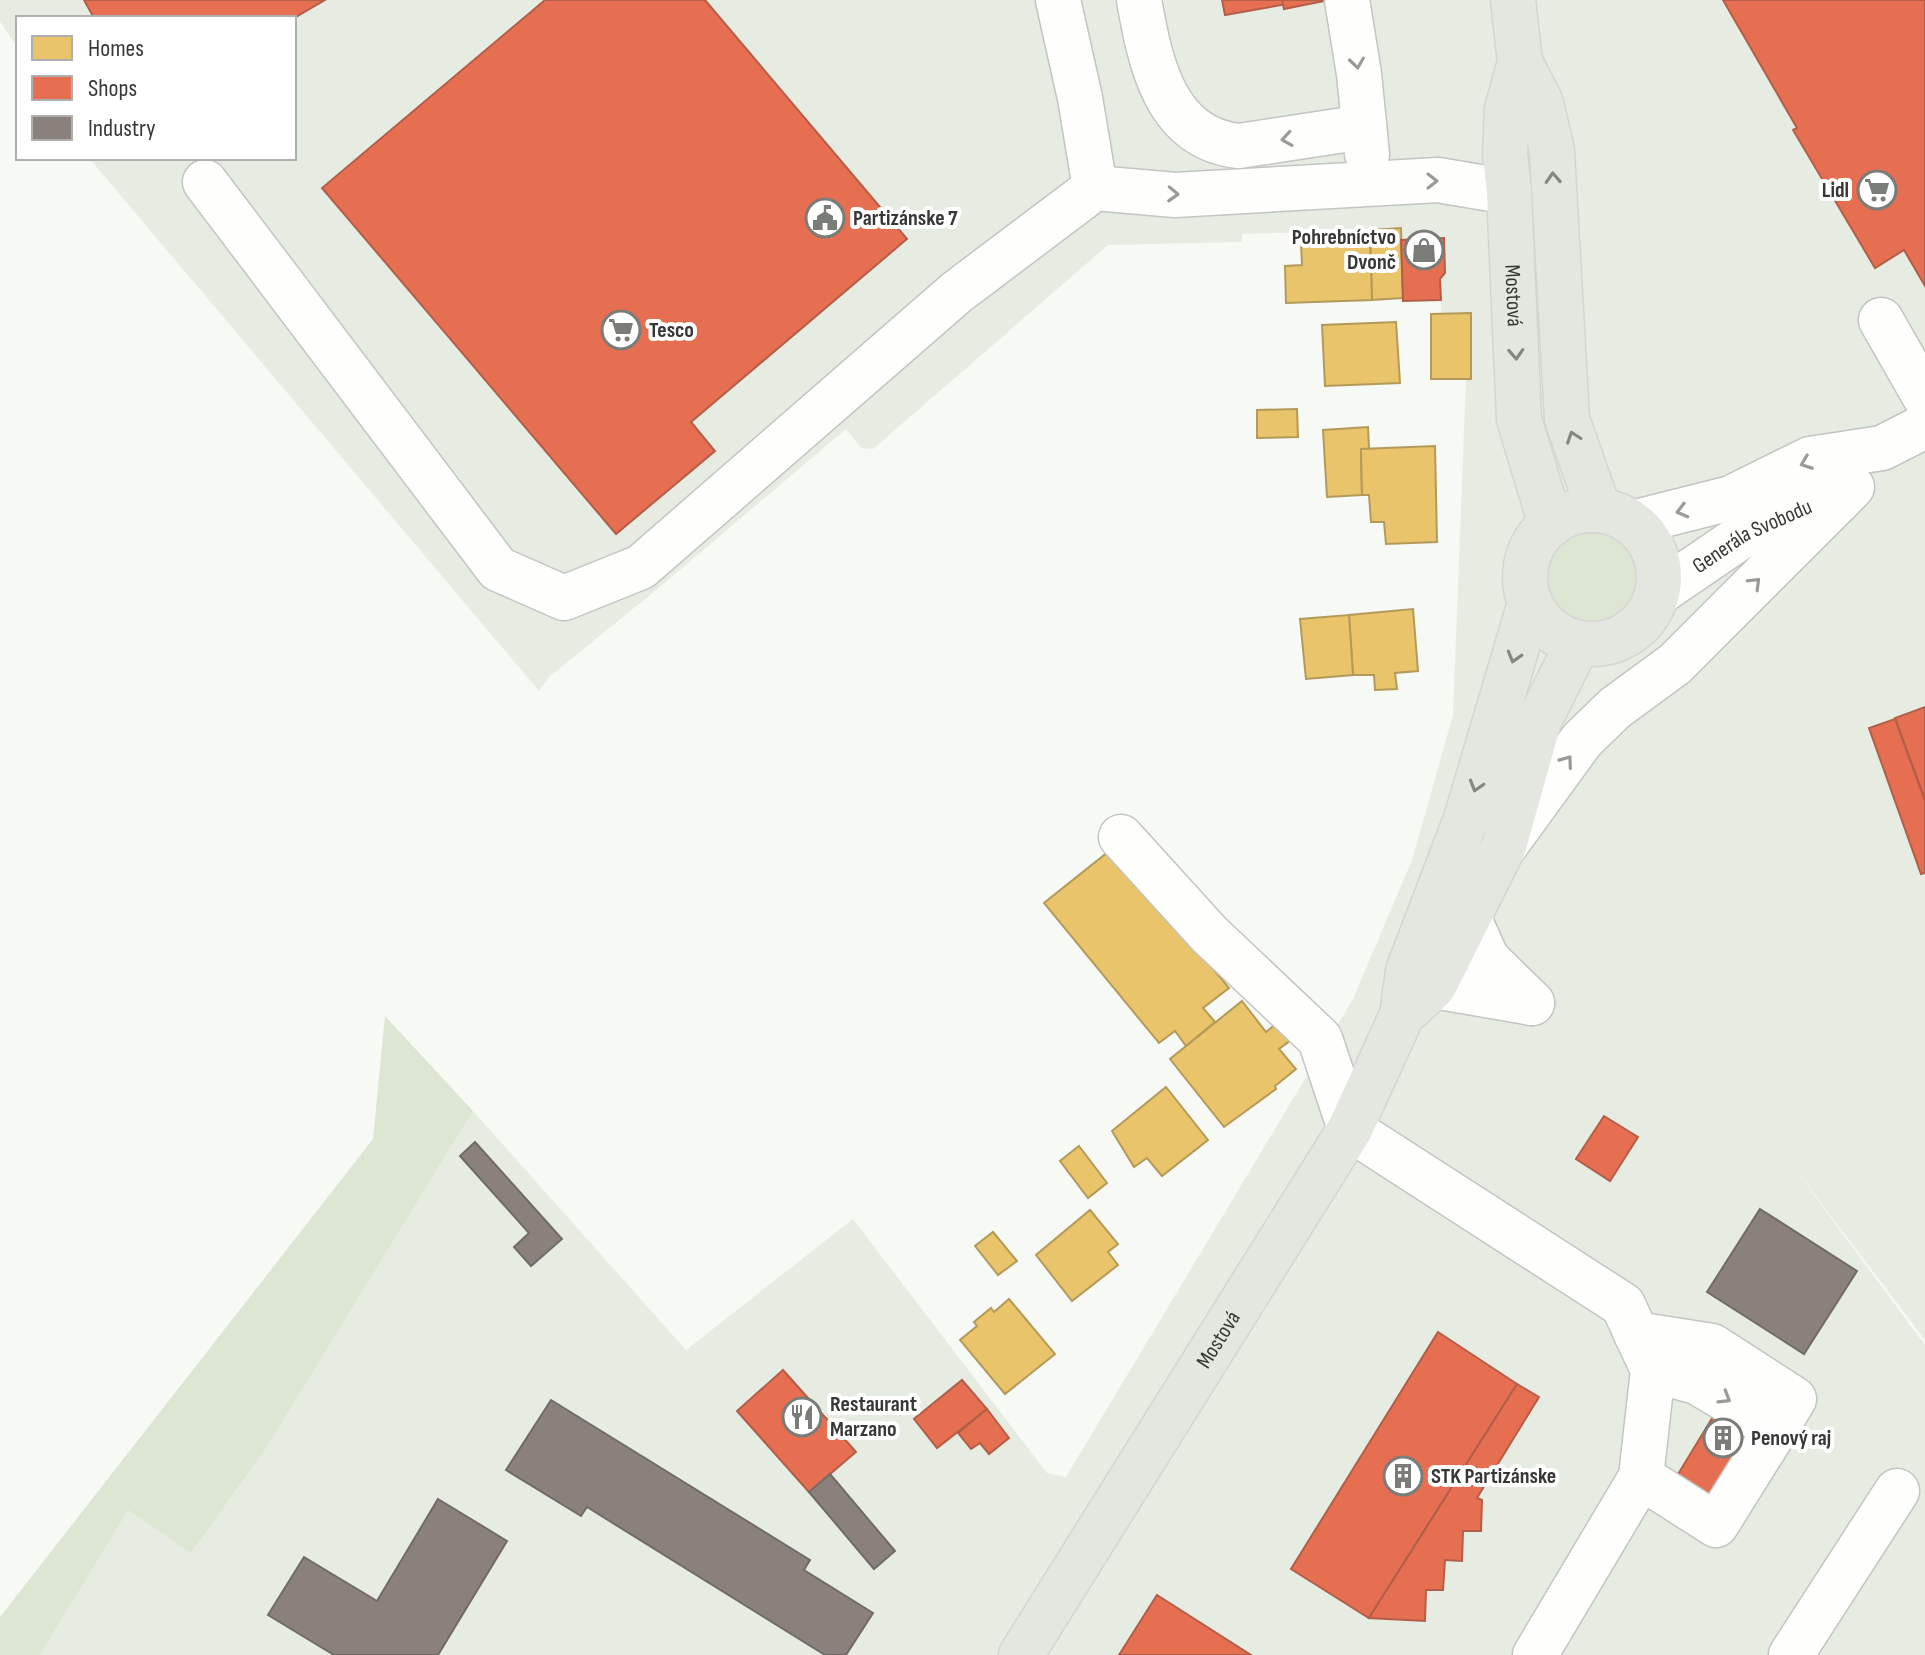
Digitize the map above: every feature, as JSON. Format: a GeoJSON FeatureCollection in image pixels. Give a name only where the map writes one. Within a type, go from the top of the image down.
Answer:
{"type":"FeatureCollection","features":[{"type":"Feature","properties":{"kind":"main road","name":"Mostová"},"geometry":{"type":"LineString","coordinates":[[1513,0],[1520,62],[1541,103],[1552,151],[1567,419],[1616,517]]}},
{"type":"Feature","properties":{"kind":"main road","name":"Mostová"},"geometry":{"type":"LineString","coordinates":[[1520,62],[1507,109],[1505,154],[1519,419],[1551,525]]}},
{"type":"Feature","properties":{"kind":"main road"},"geometry":{"type":"LineString","coordinates":[[1574,513],[1616,517],[1642,532],[1655,555],[1659,568],[1657,594],[1646,617],[1628,635],[1604,644],[1578,643],[1549,629],[1535,613],[1526,584],[1527,564],[1534,545],[1551,525],[1574,513]]}},
{"type":"Feature","properties":{"kind":"main road","name":"Mostová"},"geometry":{"type":"LineString","coordinates":[[1021,1655],[1350,1129],[1402,1015],[1408,971],[1466,819],[1530,603]]}},
{"type":"Feature","properties":{"kind":"main road","name":"Mostová"},"geometry":{"type":"LineString","coordinates":[[1402,1015],[1434,986],[1504,846],[1539,721],[1578,643]]}},
{"type":"Feature","properties":{"kind":"street"},"geometry":{"type":"LineString","coordinates":[[1058,0],[1080,98],[1095,188]]}},
{"type":"Feature","properties":{"kind":"street"},"geometry":{"type":"LineString","coordinates":[[1347,0],[1369,184]]}},
{"type":"Feature","properties":{"kind":"street"},"geometry":{"type":"LineString","coordinates":[[1141,14],[1161,90],[1198,134],[1219,144],[1239,146],[1364,127]]}},
{"type":"Feature","properties":{"kind":"street"},"geometry":{"type":"LineString","coordinates":[[205,182],[498,569],[564,598],[641,567],[967,284],[1095,188],[1175,195],[1438,180],[1509,192]]}},
{"type":"Feature","properties":{"kind":"street"},"geometry":{"type":"LineString","coordinates":[[1881,320],[1914,351],[1925,397]]}},
{"type":"Feature","properties":{"kind":"street","name":"Generála Svobodu"},"geometry":{"type":"LineString","coordinates":[[1616,517],[1731,498],[1810,459],[1882,448],[1925,426]]}},
{"type":"Feature","properties":{"kind":"street","name":"Generála Svobodu"},"geometry":{"type":"LineString","coordinates":[[1657,594],[1745,534],[1852,487],[1882,448]]}},
{"type":"Feature","properties":{"kind":"street"},"geometry":{"type":"LineString","coordinates":[[1504,846],[1582,740],[1615,708],[1675,664],[1852,487]]}},
{"type":"Feature","properties":{"kind":"street"},"geometry":{"type":"LineString","coordinates":[[1121,837],[1209,934],[1320,1039],[1350,1129],[1623,1305],[1644,1352],[1641,1477],[1535,1655]]}},
{"type":"Feature","properties":{"kind":"street"},"geometry":{"type":"LineString","coordinates":[[1434,986],[1532,1003],[1487,959],[1469,919]]}},
{"type":"Feature","properties":{"kind":"street"},"geometry":{"type":"LineString","coordinates":[[1641,1477],[1716,1525],[1794,1399],[1712,1346],[1644,1352]]}},
{"type":"Feature","properties":{"kind":"street"},"geometry":{"type":"LineString","coordinates":[[1791,1655],[1897,1491]]}},
{"type":"Feature","properties":{"kind":"shaded area"},"geometry":{"type":"Polygon","coordinates":[[[0,0],[1925,0],[1925,1340],[1786,1157],[1925,1345],[1925,1655],[40,1655],[128,1509],[191,1552],[267,1447],[473,1111],[686,1350],[853,1219],[1047,1473],[1066,1477],[1353,999],[1412,860],[1453,715],[1466,380],[1431,379],[1431,314],[1441,314],[1441,300],[1391,233],[1370,230],[1242,234],[1242,242],[1108,245],[873,449],[861,448],[846,429],[549,677],[539,691],[91,160],[296,160],[296,16],[16,16],[16,46],[0,21],[0,0]]]}},
{"type":"Feature","properties":{"kind":"green space"},"geometry":{"type":"Polygon","coordinates":[[[1591,530],[1609,533],[1624,544],[1635,559],[1638,577],[1635,595],[1624,610],[1609,621],[1591,624],[1573,621],[1558,610],[1547,595],[1544,577],[1547,559],[1558,544],[1573,533],[1591,530]]]}},
{"type":"Feature","properties":{"kind":"green space"},"geometry":{"type":"Polygon","coordinates":[[[385,1016],[473,1111],[267,1447],[191,1553],[128,1510],[40,1655],[0,1655],[0,1617],[373,1139],[385,1016]]]}},
{"type":"Feature","properties":{"kind":"building: Homes"},"geometry":{"type":"Polygon","coordinates":[[[1401,228],[1403,298],[1372,300],[1370,230],[1401,228]]]}},
{"type":"Feature","properties":{"kind":"building: Homes"},"geometry":{"type":"Polygon","coordinates":[[[1370,241],[1372,300],[1286,303],[1285,266],[1302,265],[1301,243],[1370,241]]]}},
{"type":"Feature","properties":{"kind":"building: Homes"},"geometry":{"type":"Polygon","coordinates":[[[1471,313],[1471,379],[1431,379],[1431,314],[1471,313]]]}},
{"type":"Feature","properties":{"kind":"building: Homes"},"geometry":{"type":"Polygon","coordinates":[[[1396,322],[1400,383],[1325,386],[1322,325],[1396,322]]]}},
{"type":"Feature","properties":{"kind":"building: Homes"},"geometry":{"type":"Polygon","coordinates":[[[1297,409],[1298,437],[1257,438],[1257,410],[1297,409]]]}},
{"type":"Feature","properties":{"kind":"building: Homes"},"geometry":{"type":"Polygon","coordinates":[[[1368,427],[1369,449],[1361,449],[1362,495],[1327,497],[1323,430],[1368,427]]]}},
{"type":"Feature","properties":{"kind":"building: Homes"},"geometry":{"type":"Polygon","coordinates":[[[1435,446],[1437,542],[1386,544],[1384,522],[1371,522],[1369,495],[1362,495],[1361,449],[1435,446]]]}},
{"type":"Feature","properties":{"kind":"building: Homes"},"geometry":{"type":"Polygon","coordinates":[[[1413,609],[1418,671],[1395,673],[1397,689],[1375,690],[1374,675],[1353,675],[1349,615],[1413,609]]]}},
{"type":"Feature","properties":{"kind":"building: Homes"},"geometry":{"type":"Polygon","coordinates":[[[1349,615],[1353,675],[1306,679],[1300,619],[1349,615]]]}},
{"type":"Feature","properties":{"kind":"building: Homes"},"geometry":{"type":"Polygon","coordinates":[[[1113,848],[1229,988],[1203,1008],[1215,1022],[1186,1046],[1175,1031],[1159,1043],[1044,903],[1113,848]]]}},
{"type":"Feature","properties":{"kind":"building: Homes"},"geometry":{"type":"Polygon","coordinates":[[[1242,1001],[1266,1032],[1277,1023],[1291,1040],[1279,1049],[1296,1069],[1275,1086],[1276,1089],[1224,1127],[1170,1059],[1242,1001]]]}},
{"type":"Feature","properties":{"kind":"building: Homes"},"geometry":{"type":"Polygon","coordinates":[[[1166,1087],[1208,1140],[1162,1176],[1147,1158],[1134,1167],[1112,1131],[1166,1087]]]}},
{"type":"Feature","properties":{"kind":"building: Homes"},"geometry":{"type":"Polygon","coordinates":[[[1079,1146],[1107,1183],[1088,1198],[1060,1161],[1079,1146]]]}},
{"type":"Feature","properties":{"kind":"building: Homes"},"geometry":{"type":"Polygon","coordinates":[[[1090,1210],[1118,1244],[1108,1252],[1118,1265],[1072,1301],[1036,1255],[1090,1210]]]}},
{"type":"Feature","properties":{"kind":"building: Homes"},"geometry":{"type":"Polygon","coordinates":[[[993,1232],[1017,1261],[998,1275],[975,1246],[993,1232]]]}},
{"type":"Feature","properties":{"kind":"building: Homes"},"geometry":{"type":"Polygon","coordinates":[[[1009,1299],[1055,1354],[1005,1394],[960,1340],[977,1326],[974,1322],[991,1308],[994,1312],[1009,1299]]]}},
{"type":"Feature","properties":{"kind":"building: Shops"},"geometry":{"type":"Polygon","coordinates":[[[84,0],[325,0],[296,17],[93,16],[84,0]]]}},
{"type":"Feature","properties":{"kind":"building: Shops","name":"Tesco"},"geometry":{"type":"Polygon","coordinates":[[[545,0],[705,0],[907,239],[691,422],[715,451],[616,534],[322,188],[545,0]]]}},
{"type":"Feature","properties":{"kind":"building: Shops"},"geometry":{"type":"Polygon","coordinates":[[[1222,0],[1286,0],[1287,4],[1225,15],[1222,0]]]}},
{"type":"Feature","properties":{"kind":"building: Shops"},"geometry":{"type":"Polygon","coordinates":[[[1282,0],[1329,0],[1284,9],[1282,0]]]}},
{"type":"Feature","properties":{"kind":"building: Shops","name":"Lidl"},"geometry":{"type":"Polygon","coordinates":[[[1723,0],[1925,0],[1925,286],[1904,250],[1875,268],[1793,130],[1797,128],[1723,0]]]}},
{"type":"Feature","properties":{"kind":"building: Shops"},"geometry":{"type":"Polygon","coordinates":[[[1444,238],[1445,273],[1440,279],[1441,300],[1403,301],[1401,240],[1444,238]]]}},
{"type":"Feature","properties":{"kind":"building: Shops"},"geometry":{"type":"Polygon","coordinates":[[[1925,707],[1925,800],[1895,718],[1925,707]]]}},
{"type":"Feature","properties":{"kind":"building: Shops"},"geometry":{"type":"Polygon","coordinates":[[[1895,719],[1925,801],[1925,873],[1921,874],[1869,728],[1895,719]]]}},
{"type":"Feature","properties":{"kind":"building: Shops"},"geometry":{"type":"Polygon","coordinates":[[[1604,1116],[1638,1137],[1610,1181],[1576,1159],[1604,1116]]]}},
{"type":"Feature","properties":{"kind":"building: Shops","name":"STK Partizánske"},"geometry":{"type":"Polygon","coordinates":[[[1438,1332],[1517,1384],[1369,1618],[1291,1569],[1438,1332]]]}},
{"type":"Feature","properties":{"kind":"building: Shops"},"geometry":{"type":"Polygon","coordinates":[[[783,1370],[856,1452],[809,1492],[737,1411],[783,1370]]]}},
{"type":"Feature","properties":{"kind":"building: Shops","name":"Penový raj"},"geometry":{"type":"Polygon","coordinates":[[[1736,1379],[1768,1399],[1711,1496],[1677,1476],[1736,1379]]]}},
{"type":"Feature","properties":{"kind":"building: Shops"},"geometry":{"type":"Polygon","coordinates":[[[962,1380],[987,1409],[937,1448],[914,1419],[962,1380]]]}},
{"type":"Feature","properties":{"kind":"building: Shops"},"geometry":{"type":"Polygon","coordinates":[[[1517,1384],[1539,1397],[1477,1498],[1482,1500],[1481,1531],[1463,1531],[1462,1561],[1445,1560],[1443,1590],[1426,1590],[1425,1621],[1369,1618],[1517,1384]]]}},
{"type":"Feature","properties":{"kind":"building: Shops"},"geometry":{"type":"Polygon","coordinates":[[[987,1409],[1009,1438],[989,1454],[980,1443],[971,1449],[958,1433],[987,1409]]]}},
{"type":"Feature","properties":{"kind":"building: Shops"},"geometry":{"type":"Polygon","coordinates":[[[1157,1595],[1251,1655],[1119,1655],[1157,1595]]]}},
{"type":"Feature","properties":{"kind":"building: Industry"},"geometry":{"type":"Polygon","coordinates":[[[475,1142],[562,1239],[531,1266],[514,1247],[529,1233],[460,1156],[475,1142]]]}},
{"type":"Feature","properties":{"kind":"building: Industry"},"geometry":{"type":"Polygon","coordinates":[[[1760,1209],[1857,1271],[1804,1354],[1707,1292],[1760,1209]]]}},
{"type":"Feature","properties":{"kind":"building: Industry"},"geometry":{"type":"Polygon","coordinates":[[[551,1400],[810,1560],[804,1570],[873,1613],[846,1655],[825,1655],[587,1507],[581,1516],[506,1470],[551,1400]]]}},
{"type":"Feature","properties":{"kind":"building: Industry"},"geometry":{"type":"Polygon","coordinates":[[[830,1474],[895,1551],[874,1569],[809,1492],[830,1474]]]}},
{"type":"Feature","properties":{"kind":"building: Industry"},"geometry":{"type":"Polygon","coordinates":[[[438,1499],[507,1541],[438,1655],[334,1655],[268,1615],[304,1557],[377,1601],[438,1499]]]}},
{"type":"Feature","properties":{"kind":"place","name":"Lidl"},"geometry":{"type":"Point","coordinates":[1877,190]}},
{"type":"Feature","properties":{"kind":"place","name":"Partizánske 7"},"geometry":{"type":"Point","coordinates":[825,218]}},
{"type":"Feature","properties":{"kind":"place","name":"Pohrebníctvo Dvonč"},"geometry":{"type":"Point","coordinates":[1424,250]}},
{"type":"Feature","properties":{"kind":"place","name":"Tesco"},"geometry":{"type":"Point","coordinates":[621,330]}},
{"type":"Feature","properties":{"kind":"place","name":"Restaurant Marzano"},"geometry":{"type":"Point","coordinates":[802,1417]}},
{"type":"Feature","properties":{"kind":"place","name":"Penový raj"},"geometry":{"type":"Point","coordinates":[1723,1438]}},
{"type":"Feature","properties":{"kind":"place","name":"STK Partizánske"},"geometry":{"type":"Point","coordinates":[1403,1476]}}]}
